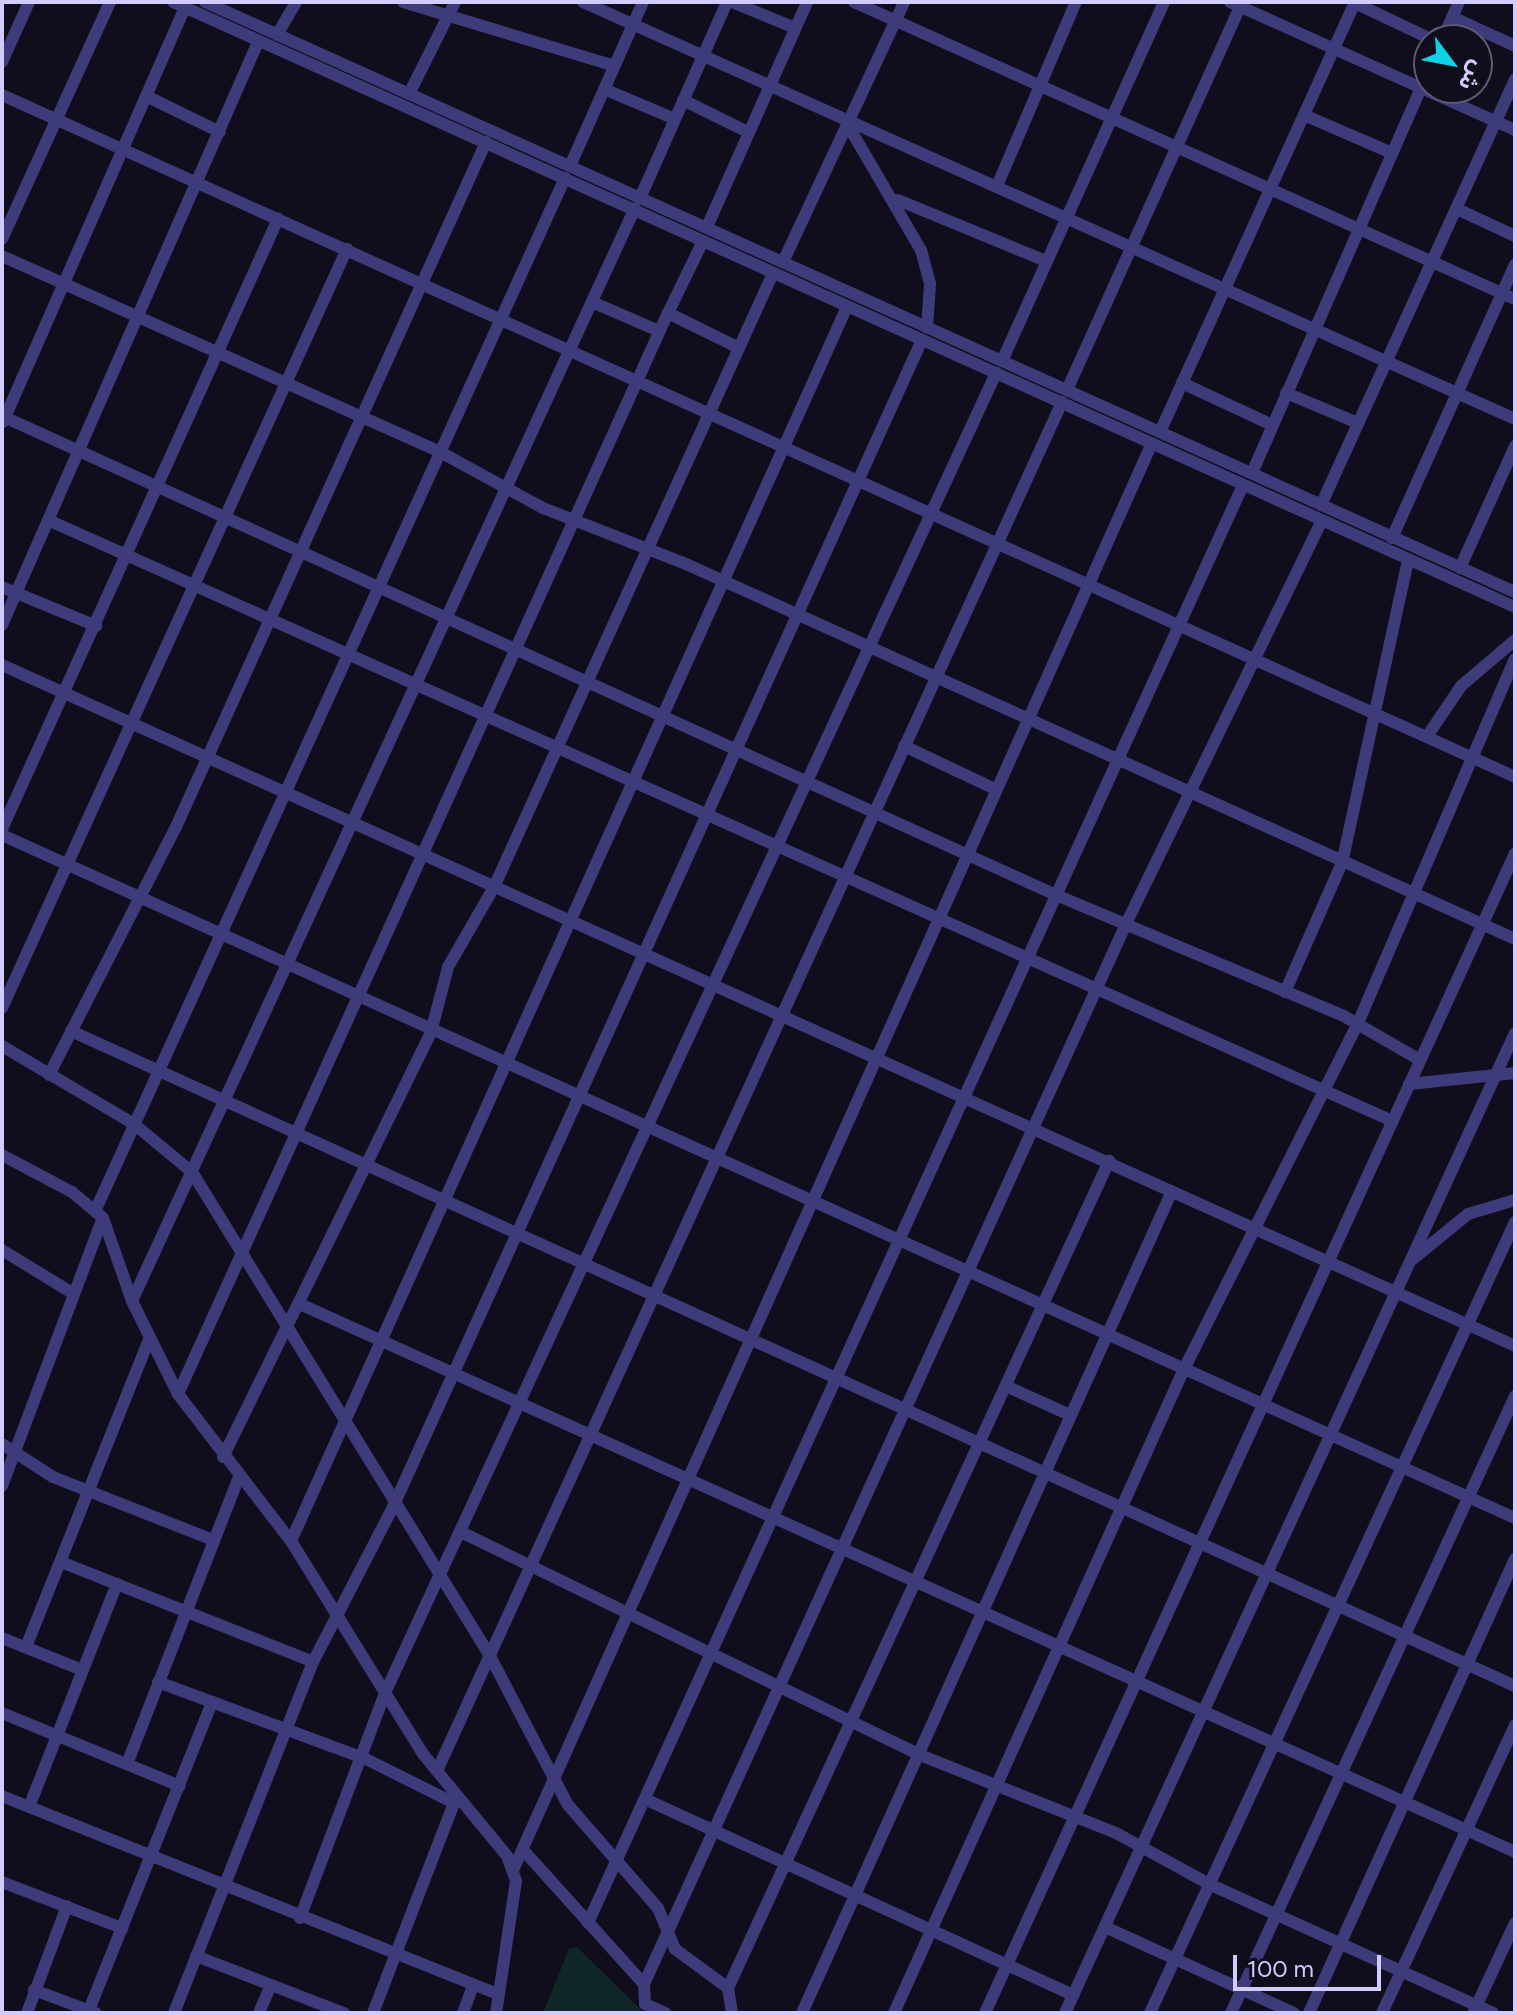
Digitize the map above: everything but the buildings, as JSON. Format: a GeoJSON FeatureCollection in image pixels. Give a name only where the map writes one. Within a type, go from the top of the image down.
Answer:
{"type":"FeatureCollection","features":[{"type":"Feature","properties":{"kind":"street"},"geometry":{"type":"LineString","coordinates":[[2,62],[29,2]]}},
{"type":"Feature","properties":{"kind":"street"},"geometry":{"type":"LineString","coordinates":[[2,239],[110,2]]}},
{"type":"Feature","properties":{"kind":"street"},"geometry":{"type":"LineString","coordinates":[[205,2],[409,94],[568,172],[707,227],[783,262],[924,334],[1156,438],[1243,485],[1515,607]]}},
{"type":"Feature","properties":{"kind":"street"},"geometry":{"type":"LineString","coordinates":[[277,35],[296,2]]}},
{"type":"Feature","properties":{"kind":"street"},"geometry":{"type":"LineString","coordinates":[[403,2],[446,20],[615,66]]}},
{"type":"Feature","properties":{"kind":"street"},"geometry":{"type":"LineString","coordinates":[[409,94],[455,2]]}},
{"type":"Feature","properties":{"kind":"street"},"geometry":{"type":"LineString","coordinates":[[583,2],[634,21],[850,124],[1066,216],[1515,419]]}},
{"type":"Feature","properties":{"kind":"street"},"geometry":{"type":"LineString","coordinates":[[2,1486],[134,1124],[442,453],[643,2]]}},
{"type":"Feature","properties":{"kind":"street"},"geometry":{"type":"LineString","coordinates":[[132,1301],[509,488],[703,55],[730,2],[795,28]]}},
{"type":"Feature","properties":{"kind":"street"},"geometry":{"type":"LineString","coordinates":[[707,227],[807,2]]}},
{"type":"Feature","properties":{"kind":"street"},"geometry":{"type":"LineString","coordinates":[[854,2],[1515,299]]}},
{"type":"Feature","properties":{"kind":"street"},"geometry":{"type":"LineString","coordinates":[[783,262],[850,124],[904,2]]}},
{"type":"Feature","properties":{"kind":"street"},"geometry":{"type":"LineString","coordinates":[[997,186],[1076,2]]}},
{"type":"Feature","properties":{"kind":"street"},"geometry":{"type":"LineString","coordinates":[[300,1918],[364,1758],[385,1693],[524,1406],[775,846],[999,367],[1164,2]]}},
{"type":"Feature","properties":{"kind":"street"},"geometry":{"type":"LineString","coordinates":[[1449,24],[1459,2]]}},
{"type":"Feature","properties":{"kind":"street"},"geometry":{"type":"LineString","coordinates":[[496,2013],[495,1993],[514,1868],[525,1852],[557,1782],[684,1477],[872,1058],[1355,3],[1413,31]]}},
{"type":"Feature","properties":{"kind":"street"},"geometry":{"type":"LineString","coordinates":[[437,1771],[782,1018],[933,678],[1178,149],[1237,4],[1413,84]]}},
{"type":"Feature","properties":{"kind":"street"},"geometry":{"type":"LineString","coordinates":[[568,172],[486,142],[179,5],[146,96],[3,419],[1125,926],[1358,1023],[1420,1060]]}},
{"type":"Feature","properties":{"kind":"street"},"geometry":{"type":"LineString","coordinates":[[1452,17],[1515,46]]}},
{"type":"Feature","properties":{"kind":"street"},"geometry":{"type":"LineString","coordinates":[[2,625],[258,42]]}},
{"type":"Feature","properties":{"kind":"street"},"geometry":{"type":"LineString","coordinates":[[1321,505],[1515,79]]}},
{"type":"Feature","properties":{"kind":"street"},"geometry":{"type":"LineString","coordinates":[[604,89],[675,119]]}},
{"type":"Feature","properties":{"kind":"street"},"geometry":{"type":"LineString","coordinates":[[2,95],[784,447],[1250,663],[1377,713],[1515,777]]}},
{"type":"Feature","properties":{"kind":"street"},"geometry":{"type":"LineString","coordinates":[[146,96],[220,132]]}},
{"type":"Feature","properties":{"kind":"street"},"geometry":{"type":"LineString","coordinates":[[683,100],[748,132]]}},
{"type":"Feature","properties":{"kind":"street"},"geometry":{"type":"LineString","coordinates":[[1252,473],[1414,104]]}},
{"type":"Feature","properties":{"kind":"street"},"geometry":{"type":"LineString","coordinates":[[1458,104],[1515,130]]}},
{"type":"Feature","properties":{"kind":"street"},"geometry":{"type":"LineString","coordinates":[[1304,115],[1392,153]]}},
{"type":"Feature","properties":{"kind":"street"},"geometry":{"type":"LineString","coordinates":[[174,2013],[289,1730],[313,1662],[393,1507],[640,954],[924,334],[930,284],[898,200],[850,124]]}},
{"type":"Feature","properties":{"kind":"street"},"geometry":{"type":"LineString","coordinates":[[49,1075],[139,898],[486,142]]}},
{"type":"Feature","properties":{"kind":"street"},"geometry":{"type":"LineString","coordinates":[[898,200],[1046,261]]}},
{"type":"Feature","properties":{"kind":"street"},"geometry":{"type":"LineString","coordinates":[[638,202],[703,241],[847,307],[924,334]]}},
{"type":"Feature","properties":{"kind":"street"},"geometry":{"type":"LineString","coordinates":[[1457,209],[1515,236]]}},
{"type":"Feature","properties":{"kind":"street"},"geometry":{"type":"LineString","coordinates":[[278,219],[2,832],[67,866],[716,1162],[1515,1518]]}},
{"type":"Feature","properties":{"kind":"street"},"geometry":{"type":"LineString","coordinates":[[178,1394],[572,520],[703,241]]}},
{"type":"Feature","properties":{"kind":"street"},"geometry":{"type":"LineString","coordinates":[[2,1008],[347,249]]}},
{"type":"Feature","properties":{"kind":"street"},"geometry":{"type":"LineString","coordinates":[[2,256],[442,453],[572,520],[725,581],[933,678],[1515,939]]}},
{"type":"Feature","properties":{"kind":"street"},"geometry":{"type":"LineString","coordinates":[[1392,538],[1515,264]]}},
{"type":"Feature","properties":{"kind":"street"},"geometry":{"type":"LineString","coordinates":[[223,1457],[290,1330],[431,1032],[448,967],[494,887],[773,273]]}},
{"type":"Feature","properties":{"kind":"street"},"geometry":{"type":"LineString","coordinates":[[592,302],[659,331]]}},
{"type":"Feature","properties":{"kind":"street"},"geometry":{"type":"LineString","coordinates":[[291,1541],[340,1420],[664,716],[847,307]]}},
{"type":"Feature","properties":{"kind":"street"},"geometry":{"type":"LineString","coordinates":[[668,313],[739,348]]}},
{"type":"Feature","properties":{"kind":"street"},"geometry":{"type":"LineString","coordinates":[[1182,383],[1272,425]]}},
{"type":"Feature","properties":{"kind":"street"},"geometry":{"type":"LineString","coordinates":[[1286,393],[1358,423]]}},
{"type":"Feature","properties":{"kind":"street"},"geometry":{"type":"LineString","coordinates":[[1156,438],[1252,473],[1515,592]]}},
{"type":"Feature","properties":{"kind":"street"},"geometry":{"type":"LineString","coordinates":[[1460,568],[1515,446]]}},
{"type":"Feature","properties":{"kind":"street"},"geometry":{"type":"LineString","coordinates":[[588,1923],[714,1655],[1243,485]]}},
{"type":"Feature","properties":{"kind":"street"},"geometry":{"type":"LineString","coordinates":[[48,520],[633,780],[845,879],[1322,1093],[1392,1121]]}},
{"type":"Feature","properties":{"kind":"street"},"geometry":{"type":"LineString","coordinates":[[665,2013],[645,2004],[644,1984],[672,1931],[1125,926],[1250,663],[1322,521]]}},
{"type":"Feature","properties":{"kind":"street"},"geometry":{"type":"LineString","coordinates":[[1285,992],[1342,863],[1408,560]]}},
{"type":"Feature","properties":{"kind":"street"},"geometry":{"type":"LineString","coordinates":[[2,587],[96,626]]}},
{"type":"Feature","properties":{"kind":"street"},"geometry":{"type":"LineString","coordinates":[[1428,735],[1461,686],[1515,640]]}},
{"type":"Feature","properties":{"kind":"street"},"geometry":{"type":"LineString","coordinates":[[894,2013],[1000,1787],[1184,1369],[1358,1023],[1473,755],[1512,674],[1515,659]]}},
{"type":"Feature","properties":{"kind":"street"},"geometry":{"type":"LineString","coordinates":[[2,665],[1515,1346]]}},
{"type":"Feature","properties":{"kind":"street"},"geometry":{"type":"LineString","coordinates":[[904,746],[995,789]]}},
{"type":"Feature","properties":{"kind":"street"},"geometry":{"type":"LineString","coordinates":[[985,2013],[1515,853]]}},
{"type":"Feature","properties":{"kind":"street"},"geometry":{"type":"LineString","coordinates":[[71,1031],[1198,1547],[1515,1686]]}},
{"type":"Feature","properties":{"kind":"street"},"geometry":{"type":"LineString","coordinates":[[1065,2013],[1392,1290],[1515,1033]]}},
{"type":"Feature","properties":{"kind":"street"},"geometry":{"type":"LineString","coordinates":[[2,1046],[134,1124],[192,1172],[242,1248],[393,1507],[490,1656],[557,1782],[616,1863],[672,1931],[675,1949],[728,1988]]}},
{"type":"Feature","properties":{"kind":"street"},"geometry":{"type":"LineString","coordinates":[[1409,1084],[1515,1073]]}},
{"type":"Feature","properties":{"kind":"street"},"geometry":{"type":"LineString","coordinates":[[2,1155],[100,1213],[132,1301],[178,1394],[223,1457],[291,1541],[385,1693],[456,1799],[514,1868]]}},
{"type":"Feature","properties":{"kind":"street"},"geometry":{"type":"LineString","coordinates":[[732,2013],[728,1988],[789,1864],[1109,1161]]}},
{"type":"Feature","properties":{"kind":"street"},"geometry":{"type":"LineString","coordinates":[[802,2013],[986,1611],[1043,1475],[1172,1191]]}},
{"type":"Feature","properties":{"kind":"street"},"geometry":{"type":"LineString","coordinates":[[1407,1263],[1468,1214],[1515,1200]]}},
{"type":"Feature","properties":{"kind":"street"},"geometry":{"type":"LineString","coordinates":[[1150,2013],[1398,1466],[1515,1222]]}},
{"type":"Feature","properties":{"kind":"street"},"geometry":{"type":"LineString","coordinates":[[4,1256],[74,1294]]}},
{"type":"Feature","properties":{"kind":"street"},"geometry":{"type":"LineString","coordinates":[[302,1305],[1515,1852]]}},
{"type":"Feature","properties":{"kind":"street"},"geometry":{"type":"LineString","coordinates":[[26,1647],[149,1340]]}},
{"type":"Feature","properties":{"kind":"street"},"geometry":{"type":"LineString","coordinates":[[1008,1387],[1070,1415]]}},
{"type":"Feature","properties":{"kind":"street"},"geometry":{"type":"LineString","coordinates":[[1231,2013],[1515,1396]]}},
{"type":"Feature","properties":{"kind":"street"},"geometry":{"type":"LineString","coordinates":[[2,1444],[14,1456],[88,1492],[213,1540]]}},
{"type":"Feature","properties":{"kind":"street"},"geometry":{"type":"LineString","coordinates":[[127,1764],[239,1476]]}},
{"type":"Feature","properties":{"kind":"street"},"geometry":{"type":"LineString","coordinates":[[463,1533],[920,1755],[1072,1819],[1116,1833],[1139,1850],[1209,1884],[1400,1969],[1475,2009],[1493,2013]]}},
{"type":"Feature","properties":{"kind":"street"},"geometry":{"type":"LineString","coordinates":[[1309,2013],[1515,1559]]}},
{"type":"Feature","properties":{"kind":"street"},"geometry":{"type":"LineString","coordinates":[[61,1562],[313,1662]]}},
{"type":"Feature","properties":{"kind":"street"},"geometry":{"type":"LineString","coordinates":[[29,1807],[117,1584]]}},
{"type":"Feature","properties":{"kind":"street"},"geometry":{"type":"LineString","coordinates":[[2,1638],[82,1670]]}},
{"type":"Feature","properties":{"kind":"street"},"geometry":{"type":"LineString","coordinates":[[158,1682],[364,1758],[456,1799]]}},
{"type":"Feature","properties":{"kind":"street"},"geometry":{"type":"LineString","coordinates":[[34,1990],[93,2012],[122,1928],[212,1702]]}},
{"type":"Feature","properties":{"kind":"street"},"geometry":{"type":"LineString","coordinates":[[2,1713],[180,1786]]}},
{"type":"Feature","properties":{"kind":"street"},"geometry":{"type":"LineString","coordinates":[[1382,2013],[1515,1725]]}},
{"type":"Feature","properties":{"kind":"street"},"geometry":{"type":"LineString","coordinates":[[2,1796],[300,1918],[495,1993]]}},
{"type":"Feature","properties":{"kind":"street"},"geometry":{"type":"LineString","coordinates":[[373,2013],[456,1799]]}},
{"type":"Feature","properties":{"kind":"street"},"geometry":{"type":"LineString","coordinates":[[647,1800],[1073,1995]]}},
{"type":"Feature","properties":{"kind":"street"},"geometry":{"type":"LineString","coordinates":[[525,1852],[644,1984]]}},
{"type":"Feature","properties":{"kind":"street"},"geometry":{"type":"LineString","coordinates":[[2,1882],[122,1928]]}},
{"type":"Feature","properties":{"kind":"street"},"geometry":{"type":"LineString","coordinates":[[27,2013],[67,1906]]}},
{"type":"Feature","properties":{"kind":"street"},"geometry":{"type":"LineString","coordinates":[[1475,2009],[1515,1923]]}},
{"type":"Feature","properties":{"kind":"street"},"geometry":{"type":"LineString","coordinates":[[1105,1927],[1294,2013]]}},
{"type":"Feature","properties":{"kind":"street"},"geometry":{"type":"LineString","coordinates":[[196,1956],[344,2013]]}},
{"type":"Feature","properties":{"kind":"street"},"geometry":{"type":"LineString","coordinates":[[259,2013],[271,1985]]}},
{"type":"Feature","properties":{"kind":"street"},"geometry":{"type":"LineString","coordinates":[[463,2013],[473,1985]]}},
{"type":"Feature","properties":{"kind":"green space"},"geometry":{"type":"Polygon","coordinates":[[[577,1947],[644,2013],[543,2013],[569,1949],[577,1947]]]}}]}
